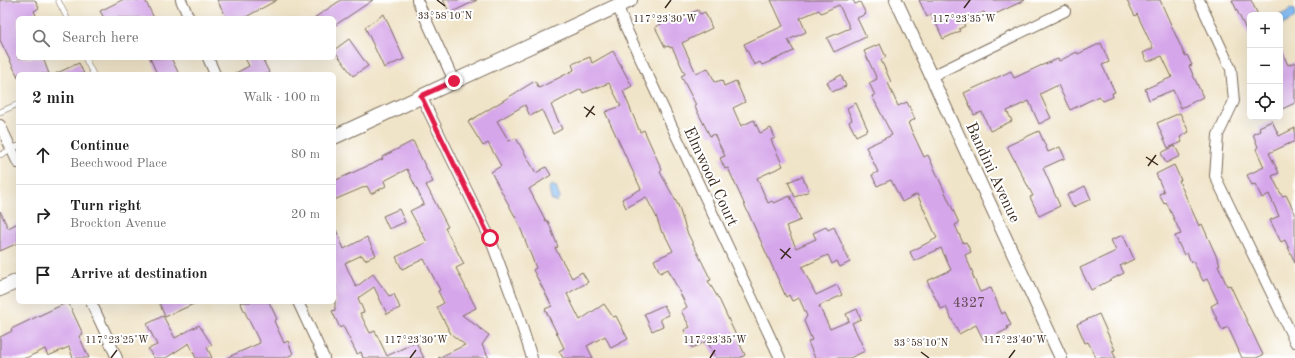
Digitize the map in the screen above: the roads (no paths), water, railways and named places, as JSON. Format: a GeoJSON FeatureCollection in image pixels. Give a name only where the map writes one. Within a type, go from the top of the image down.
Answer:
{"type":"FeatureCollection","features":[{"type":"Feature","properties":{"kind":"main road"},"geometry":{"type":"LineString","coordinates":[[336,135],[624,3]]}},
{"type":"Feature","properties":{"kind":"main road"},"geometry":{"type":"LineString","coordinates":[[0,289],[16,282]]}},
{"type":"Feature","properties":{"kind":"street"},"geometry":{"type":"LineString","coordinates":[[181,0],[188,16]]}},
{"type":"Feature","properties":{"kind":"street"},"geometry":{"type":"LineString","coordinates":[[417,0],[454,81]]}},
{"type":"Feature","properties":{"kind":"street","name":"Bandini Avenue"},"geometry":{"type":"LineString","coordinates":[[896,0],[1061,358]]}},
{"type":"Feature","properties":{"kind":"street"},"geometry":{"type":"LineString","coordinates":[[1199,0],[1232,69],[1234,101],[1218,135],[1215,176],[1295,342]]}},
{"type":"Feature","properties":{"kind":"street","name":"Elmwood Court"},"geometry":{"type":"LineString","coordinates":[[624,3],[626,28],[780,358]]}},
{"type":"Feature","properties":{"kind":"street"},"geometry":{"type":"LineString","coordinates":[[932,76],[1065,12]]}},
{"type":"Feature","properties":{"kind":"street"},"geometry":{"type":"LineString","coordinates":[[209,60],[214,72]]}},
{"type":"Feature","properties":{"kind":"street"},"geometry":{"type":"LineString","coordinates":[[421,96],[490,238],[518,314],[532,358]]}},
{"type":"Feature","properties":{"kind":"street"},"geometry":{"type":"LineString","coordinates":[[0,125],[15,148]]}},
{"type":"Feature","properties":{"kind":"street"},"geometry":{"type":"LineString","coordinates":[[92,304],[118,358]]}},
{"type":"Feature","properties":{"kind":"street"},"geometry":{"type":"LineString","coordinates":[[299,304],[324,358]]}},
{"type":"Feature","properties":{"kind":"lane"},"geometry":{"type":"LineString","coordinates":[[58,0],[66,16]]}},
{"type":"Feature","properties":{"kind":"lane"},"geometry":{"type":"LineString","coordinates":[[86,60],[92,72]]}},
{"type":"Feature","properties":{"kind":"lane"},"geometry":{"type":"LineString","coordinates":[[0,112],[16,105]]}},
{"type":"Feature","properties":{"kind":"lane"},"geometry":{"type":"LineString","coordinates":[[0,155],[15,148]]}},
{"type":"Feature","properties":{"kind":"water"},"geometry":{"type":"Polygon","coordinates":[[[1290,8],[1295,10],[1295,18],[1283,24],[1283,14],[1287,13],[1290,8]]]}},
{"type":"Feature","properties":{"kind":"water"},"geometry":{"type":"Polygon","coordinates":[[[551,185],[556,187],[560,198],[556,202],[551,199],[549,188],[551,185]]]}}]}
